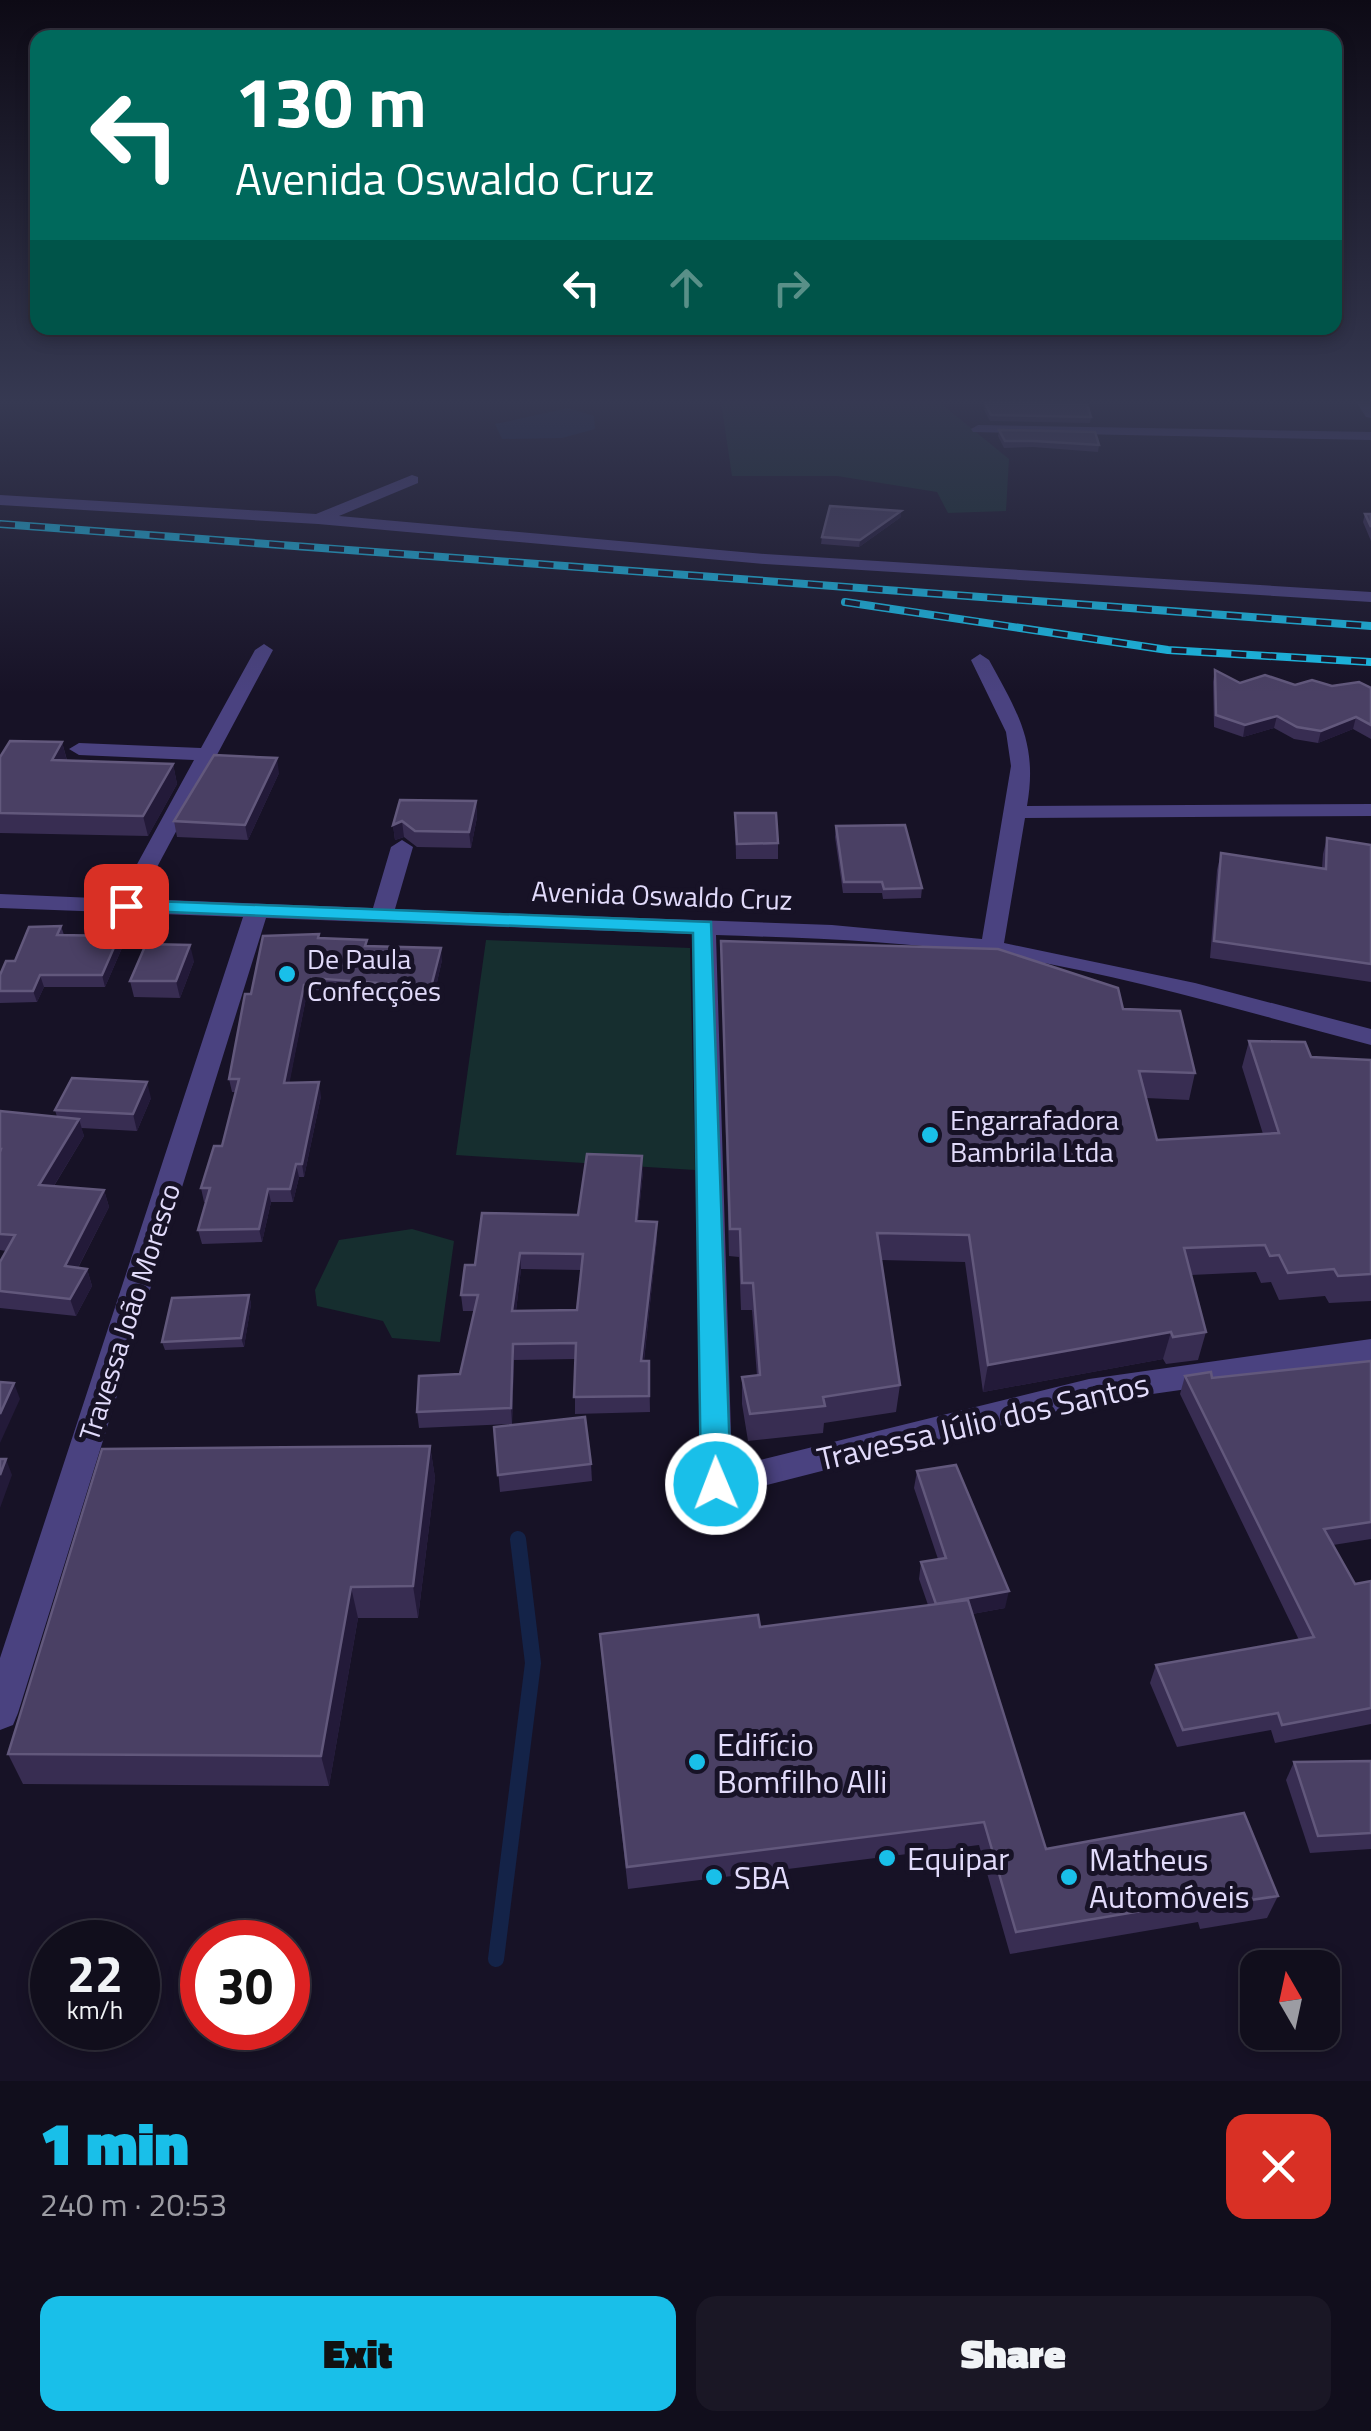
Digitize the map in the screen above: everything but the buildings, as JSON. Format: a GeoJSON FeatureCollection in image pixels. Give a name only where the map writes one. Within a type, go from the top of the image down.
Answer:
{"type":"FeatureCollection","features":[{"type":"Feature","properties":{"kind":"street"},"geometry":{"type":"LineString","coordinates":[[318,519],[366,499]]}},
{"type":"Feature","properties":{"kind":"street"},"geometry":{"type":"LineString","coordinates":[[0,500],[318,519],[765,558],[1371,597]]}},
{"type":"Feature","properties":{"kind":"street"},"geometry":{"type":"LineString","coordinates":[[126,906],[264,650]]}},
{"type":"Feature","properties":{"kind":"street"},"geometry":{"type":"LineString","coordinates":[[980,660],[1019,736],[1024,772],[992,947]]}},
{"type":"Feature","properties":{"kind":"street"},"geometry":{"type":"LineString","coordinates":[[79,749],[207,754]]}},
{"type":"Feature","properties":{"kind":"street"},"geometry":{"type":"LineString","coordinates":[[1015,812],[1371,810]]}},
{"type":"Feature","properties":{"kind":"street"},"geometry":{"type":"LineString","coordinates":[[382,915],[402,846]]}},
{"type":"Feature","properties":{"kind":"street","name":"Avenida Oswaldo Cruz"},"geometry":{"type":"LineString","coordinates":[[0,902],[832,932],[992,947],[1195,990],[1371,1036]]}},
{"type":"Feature","properties":{"kind":"street","name":"Travessa João Moresco"},"geometry":{"type":"LineString","coordinates":[[0,1714],[257,910]]}},
{"type":"Feature","properties":{"kind":"street","name":"Travessa Júlio dos Santos"},"geometry":{"type":"LineString","coordinates":[[704,927],[716,1484],[1089,1391],[1371,1351]]}},
{"type":"Feature","properties":{"kind":"green space"},"geometry":{"type":"Polygon","coordinates":[[[941,499],[1007,499],[1006,511],[948,513],[941,499]]]}},
{"type":"Feature","properties":{"kind":"green space"},"geometry":{"type":"Polygon","coordinates":[[[486,940],[690,948],[695,1170],[456,1155],[486,940]]]}},
{"type":"Feature","properties":{"kind":"green space"},"geometry":{"type":"Polygon","coordinates":[[[412,1229],[454,1241],[440,1342],[392,1338],[383,1321],[317,1306],[315,1290],[339,1240],[412,1229]]]}},
{"type":"Feature","properties":{"kind":"waterway"},"geometry":{"type":"LineString","coordinates":[[496,1959],[533,1663],[518,1539]]}},
{"type":"Feature","properties":{"kind":"railway"},"geometry":{"type":"LineString","coordinates":[[0,524],[1371,626]]}},
{"type":"Feature","properties":{"kind":"railway"},"geometry":{"type":"LineString","coordinates":[[845,602],[1168,650],[1371,662]]}},
{"type":"Feature","properties":{"kind":"place","name":"De Paula Confecções"},"geometry":{"type":"Point","coordinates":[287,974]}},
{"type":"Feature","properties":{"kind":"place","name":"Engarrafadora Bambrila Ltda"},"geometry":{"type":"Point","coordinates":[930,1135]}},
{"type":"Feature","properties":{"kind":"place","name":"Edifício Bomfilho Alli"},"geometry":{"type":"Point","coordinates":[697,1762]}},
{"type":"Feature","properties":{"kind":"place","name":"Equipar"},"geometry":{"type":"Point","coordinates":[887,1858]}},
{"type":"Feature","properties":{"kind":"place","name":"SBA"},"geometry":{"type":"Point","coordinates":[714,1877]}},
{"type":"Feature","properties":{"kind":"place","name":"Matheus Automóveis"},"geometry":{"type":"Point","coordinates":[1069,1877]}},
{"type":"Feature","properties":{"kind":"route"},"geometry":{"type":"LineString","coordinates":[[126,906],[704,927],[716,1484]]}}]}
